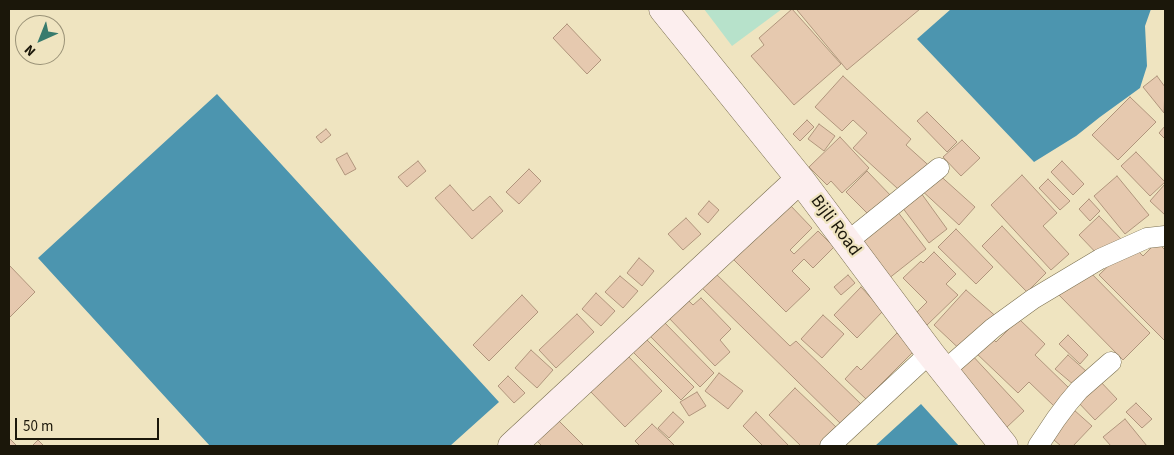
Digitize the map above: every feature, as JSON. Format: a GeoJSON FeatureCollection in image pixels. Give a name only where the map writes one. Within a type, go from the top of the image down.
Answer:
{"type":"FeatureCollection","features":[{"type":"Feature","properties":{"kind":"street","name":"Bijli Road"},"geometry":{"type":"LineString","coordinates":[[663,9],[800,179],[937,362],[1004,446]]}},
{"type":"Feature","properties":{"kind":"street"},"geometry":{"type":"LineString","coordinates":[[848,242],[939,168]]}},
{"type":"Feature","properties":{"kind":"street"},"geometry":{"type":"LineString","coordinates":[[512,446],[800,179]]}},
{"type":"Feature","properties":{"kind":"street"},"geometry":{"type":"LineString","coordinates":[[830,446],[937,362],[993,328],[1033,299],[1100,259],[1147,238],[1165,236]]}},
{"type":"Feature","properties":{"kind":"street"},"geometry":{"type":"LineString","coordinates":[[1038,446],[1079,390],[1111,362]]}},
{"type":"Feature","properties":{"kind":"green space"},"geometry":{"type":"Polygon","coordinates":[[[704,9],[782,9],[732,46],[704,9]]]}},
{"type":"Feature","properties":{"kind":"water"},"geometry":{"type":"Polygon","coordinates":[[[951,9],[1151,9],[1145,26],[1147,66],[1140,88],[1076,136],[1034,162],[917,39],[951,9]]]}},
{"type":"Feature","properties":{"kind":"water"},"geometry":{"type":"Polygon","coordinates":[[[217,94],[499,402],[450,446],[210,446],[38,258],[217,94]]]}},
{"type":"Feature","properties":{"kind":"water"},"geometry":{"type":"Polygon","coordinates":[[[921,404],[959,446],[875,446],[921,404]]]}},
{"type":"Feature","properties":{"kind":"building"},"geometry":{"type":"Polygon","coordinates":[[[792,9],[841,64],[794,105],[751,56],[764,45],[759,38],[792,9]]]}},
{"type":"Feature","properties":{"kind":"building"},"geometry":{"type":"Polygon","coordinates":[[[798,9],[920,9],[847,70],[798,9]]]}},
{"type":"Feature","properties":{"kind":"building"},"geometry":{"type":"Polygon","coordinates":[[[567,24],[601,60],[587,74],[553,38],[567,24]]]}},
{"type":"Feature","properties":{"kind":"building"},"geometry":{"type":"Polygon","coordinates":[[[843,76],[911,139],[906,145],[975,207],[959,225],[918,187],[908,198],[853,148],[867,133],[853,120],[842,131],[815,107],[843,76]]]}},
{"type":"Feature","properties":{"kind":"building"},"geometry":{"type":"Polygon","coordinates":[[[1157,76],[1165,87],[1164,113],[1143,87],[1157,76]]]}},
{"type":"Feature","properties":{"kind":"building"},"geometry":{"type":"Polygon","coordinates":[[[1130,97],[1156,122],[1118,160],[1092,135],[1130,97]]]}},
{"type":"Feature","properties":{"kind":"building"},"geometry":{"type":"Polygon","coordinates":[[[927,112],[957,142],[947,152],[917,121],[927,112]]]}},
{"type":"Feature","properties":{"kind":"building"},"geometry":{"type":"Polygon","coordinates":[[[807,120],[814,127],[800,141],[793,134],[807,120]]]}},
{"type":"Feature","properties":{"kind":"building"},"geometry":{"type":"Polygon","coordinates":[[[819,124],[835,136],[824,151],[808,139],[819,124]]]}},
{"type":"Feature","properties":{"kind":"building"},"geometry":{"type":"Polygon","coordinates":[[[1165,126],[1165,139],[1159,133],[1165,126]]]}},
{"type":"Feature","properties":{"kind":"building"},"geometry":{"type":"Polygon","coordinates":[[[326,129],[331,135],[321,143],[316,137],[326,129]]]}},
{"type":"Feature","properties":{"kind":"building"},"geometry":{"type":"Polygon","coordinates":[[[840,137],[869,168],[842,193],[831,181],[827,185],[809,167],[840,137]]]}},
{"type":"Feature","properties":{"kind":"building"},"geometry":{"type":"Polygon","coordinates":[[[962,140],[980,158],[961,176],[943,157],[962,140]]]}},
{"type":"Feature","properties":{"kind":"building"},"geometry":{"type":"Polygon","coordinates":[[[1136,152],[1165,182],[1150,196],[1121,166],[1136,152]]]}},
{"type":"Feature","properties":{"kind":"building"},"geometry":{"type":"Polygon","coordinates":[[[347,153],[356,169],[345,175],[336,159],[347,153]]]}},
{"type":"Feature","properties":{"kind":"building"},"geometry":{"type":"Polygon","coordinates":[[[418,161],[426,171],[407,187],[398,177],[418,161]]]}},
{"type":"Feature","properties":{"kind":"building"},"geometry":{"type":"Polygon","coordinates":[[[1062,161],[1084,184],[1073,195],[1051,172],[1062,161]]]}},
{"type":"Feature","properties":{"kind":"building"},"geometry":{"type":"Polygon","coordinates":[[[529,169],[541,181],[519,204],[506,192],[529,169]]]}},
{"type":"Feature","properties":{"kind":"building"},"geometry":{"type":"Polygon","coordinates":[[[867,171],[893,198],[872,218],[846,192],[867,171]]]}},
{"type":"Feature","properties":{"kind":"building"},"geometry":{"type":"Polygon","coordinates":[[[1022,175],[1057,213],[1043,226],[1069,254],[1051,270],[991,205],[1022,175]]]}},
{"type":"Feature","properties":{"kind":"building"},"geometry":{"type":"Polygon","coordinates":[[[1117,176],[1149,215],[1125,234],[1094,196],[1117,176]]]}},
{"type":"Feature","properties":{"kind":"building"},"geometry":{"type":"Polygon","coordinates":[[[1048,179],[1070,201],[1060,210],[1039,188],[1048,179]]]}},
{"type":"Feature","properties":{"kind":"building"},"geometry":{"type":"Polygon","coordinates":[[[1165,184],[1165,215],[1150,201],[1165,184]]]}},
{"type":"Feature","properties":{"kind":"building"},"geometry":{"type":"Polygon","coordinates":[[[450,185],[473,211],[490,196],[503,211],[472,239],[435,198],[450,185]]]}},
{"type":"Feature","properties":{"kind":"building"},"geometry":{"type":"Polygon","coordinates":[[[921,193],[947,229],[929,243],[902,207],[921,193]]]}},
{"type":"Feature","properties":{"kind":"building"},"geometry":{"type":"Polygon","coordinates":[[[1089,199],[1100,211],[1090,221],[1079,209],[1089,199]]]}},
{"type":"Feature","properties":{"kind":"building"},"geometry":{"type":"Polygon","coordinates":[[[709,201],[719,210],[708,223],[698,214],[709,201]]]}},
{"type":"Feature","properties":{"kind":"building"},"geometry":{"type":"Polygon","coordinates":[[[789,204],[812,228],[790,250],[794,254],[818,231],[834,247],[813,268],[804,259],[792,271],[810,289],[786,312],[733,259],[789,204]]]}},
{"type":"Feature","properties":{"kind":"building"},"geometry":{"type":"Polygon","coordinates":[[[894,207],[926,249],[888,279],[856,237],[894,207]]]}},
{"type":"Feature","properties":{"kind":"building"},"geometry":{"type":"Polygon","coordinates":[[[1099,216],[1122,240],[1102,259],[1079,235],[1099,216]]]}},
{"type":"Feature","properties":{"kind":"building"},"geometry":{"type":"Polygon","coordinates":[[[686,218],[701,234],[683,250],[668,234],[686,218]]]}},
{"type":"Feature","properties":{"kind":"building"},"geometry":{"type":"Polygon","coordinates":[[[1002,226],[1046,273],[1027,292],[982,246],[1002,226]]]}},
{"type":"Feature","properties":{"kind":"building"},"geometry":{"type":"Polygon","coordinates":[[[956,229],[993,267],[976,284],[938,247],[956,229]]]}},
{"type":"Feature","properties":{"kind":"building"},"geometry":{"type":"Polygon","coordinates":[[[1157,242],[1165,250],[1165,341],[1099,275],[1131,244],[1143,256],[1157,242]]]}},
{"type":"Feature","properties":{"kind":"building"},"geometry":{"type":"Polygon","coordinates":[[[934,252],[956,274],[946,284],[958,295],[927,325],[916,313],[927,302],[903,278],[934,252]]]}},
{"type":"Feature","properties":{"kind":"building"},"geometry":{"type":"Polygon","coordinates":[[[639,258],[654,271],[642,286],[627,273],[639,258]]]}},
{"type":"Feature","properties":{"kind":"building"},"geometry":{"type":"Polygon","coordinates":[[[9,265],[35,292],[9,318],[9,265]]]}},
{"type":"Feature","properties":{"kind":"building"},"geometry":{"type":"Polygon","coordinates":[[[1085,267],[1150,333],[1123,360],[1058,294],[1085,267]]]}},
{"type":"Feature","properties":{"kind":"building"},"geometry":{"type":"Polygon","coordinates":[[[714,272],[790,346],[796,341],[862,405],[842,425],[700,286],[714,272]]]}},
{"type":"Feature","properties":{"kind":"building"},"geometry":{"type":"Polygon","coordinates":[[[848,275],[855,283],[841,295],[834,287],[848,275]]]}},
{"type":"Feature","properties":{"kind":"building"},"geometry":{"type":"Polygon","coordinates":[[[620,276],[638,291],[623,308],[605,292],[620,276]]]}},
{"type":"Feature","properties":{"kind":"building"},"geometry":{"type":"Polygon","coordinates":[[[861,287],[883,311],[857,338],[834,315],[861,287]]]}},
{"type":"Feature","properties":{"kind":"building"},"geometry":{"type":"Polygon","coordinates":[[[966,290],[1000,320],[967,356],[934,325],[966,290]]]}},
{"type":"Feature","properties":{"kind":"building"},"geometry":{"type":"Polygon","coordinates":[[[596,293],[615,311],[601,326],[582,309],[596,293]]]}},
{"type":"Feature","properties":{"kind":"building"},"geometry":{"type":"Polygon","coordinates":[[[522,295],[538,312],[489,361],[473,345],[522,295]]]}},
{"type":"Feature","properties":{"kind":"building"},"geometry":{"type":"Polygon","coordinates":[[[701,298],[731,329],[720,340],[730,352],[715,366],[668,317],[687,299],[693,305],[701,298]]]}},
{"type":"Feature","properties":{"kind":"building"},"geometry":{"type":"Polygon","coordinates":[[[577,314],[594,332],[556,368],[539,350],[577,314]]]}},
{"type":"Feature","properties":{"kind":"building"},"geometry":{"type":"Polygon","coordinates":[[[823,315],[844,334],[822,358],[801,339],[823,315]]]}},
{"type":"Feature","properties":{"kind":"building"},"geometry":{"type":"Polygon","coordinates":[[[1019,319],[1045,344],[1035,355],[1070,389],[1054,406],[1029,382],[1018,393],[976,353],[991,337],[996,342],[1019,319]]]}},
{"type":"Feature","properties":{"kind":"building"},"geometry":{"type":"Polygon","coordinates":[[[664,322],[714,373],[700,387],[650,336],[664,322]]]}},
{"type":"Feature","properties":{"kind":"building"},"geometry":{"type":"Polygon","coordinates":[[[897,333],[914,351],[866,399],[845,379],[857,366],[861,370],[897,333]]]}},
{"type":"Feature","properties":{"kind":"building"},"geometry":{"type":"Polygon","coordinates":[[[1068,335],[1088,355],[1080,364],[1059,344],[1068,335]]]}},
{"type":"Feature","properties":{"kind":"building"},"geometry":{"type":"Polygon","coordinates":[[[645,338],[694,387],[681,400],[632,351],[645,338]]]}},
{"type":"Feature","properties":{"kind":"building"},"geometry":{"type":"Polygon","coordinates":[[[531,350],[553,370],[537,388],[515,368],[531,350]]]}},
{"type":"Feature","properties":{"kind":"building"},"geometry":{"type":"Polygon","coordinates":[[[970,353],[1024,411],[1007,427],[953,369],[970,353]]]}},
{"type":"Feature","properties":{"kind":"building"},"geometry":{"type":"Polygon","coordinates":[[[627,355],[662,391],[625,427],[590,391],[627,355]]]}},
{"type":"Feature","properties":{"kind":"building"},"geometry":{"type":"Polygon","coordinates":[[[1068,355],[1087,372],[1074,385],[1055,369],[1068,355]]]}},
{"type":"Feature","properties":{"kind":"building"},"geometry":{"type":"Polygon","coordinates":[[[719,373],[743,391],[728,409],[705,391],[719,373]]]}},
{"type":"Feature","properties":{"kind":"building"},"geometry":{"type":"Polygon","coordinates":[[[508,376],[525,393],[514,403],[498,386],[508,376]]]}},
{"type":"Feature","properties":{"kind":"building"},"geometry":{"type":"Polygon","coordinates":[[[1099,380],[1117,399],[1095,420],[1077,401],[1099,380]]]}},
{"type":"Feature","properties":{"kind":"building"},"geometry":{"type":"Polygon","coordinates":[[[795,388],[837,428],[819,446],[801,446],[769,415],[795,388]]]}},
{"type":"Feature","properties":{"kind":"building"},"geometry":{"type":"Polygon","coordinates":[[[697,392],[706,406],[689,416],[680,402],[697,392]]]}},
{"type":"Feature","properties":{"kind":"building"},"geometry":{"type":"Polygon","coordinates":[[[1065,402],[1092,426],[1073,446],[1061,446],[1041,429],[1065,402]]]}},
{"type":"Feature","properties":{"kind":"building"},"geometry":{"type":"Polygon","coordinates":[[[1136,403],[1152,419],[1142,428],[1126,412],[1136,403]]]}},
{"type":"Feature","properties":{"kind":"building"},"geometry":{"type":"Polygon","coordinates":[[[673,412],[684,422],[669,438],[658,428],[673,412]]]}},
{"type":"Feature","properties":{"kind":"building"},"geometry":{"type":"Polygon","coordinates":[[[756,412],[789,446],[763,446],[743,426],[756,412]]]}},
{"type":"Feature","properties":{"kind":"building"},"geometry":{"type":"Polygon","coordinates":[[[555,417],[584,446],[542,446],[534,438],[555,417]]]}},
{"type":"Feature","properties":{"kind":"building"},"geometry":{"type":"Polygon","coordinates":[[[1125,419],[1147,446],[1111,446],[1103,437],[1125,419]]]}},
{"type":"Feature","properties":{"kind":"building"},"geometry":{"type":"Polygon","coordinates":[[[652,424],[675,446],[640,446],[635,441],[652,424]]]}},
{"type":"Feature","properties":{"kind":"building"},"geometry":{"type":"Polygon","coordinates":[[[9,438],[17,446],[9,446],[9,438]]]}},
{"type":"Feature","properties":{"kind":"building"},"geometry":{"type":"Polygon","coordinates":[[[38,440],[44,446],[32,446],[38,440]]]}}]}
